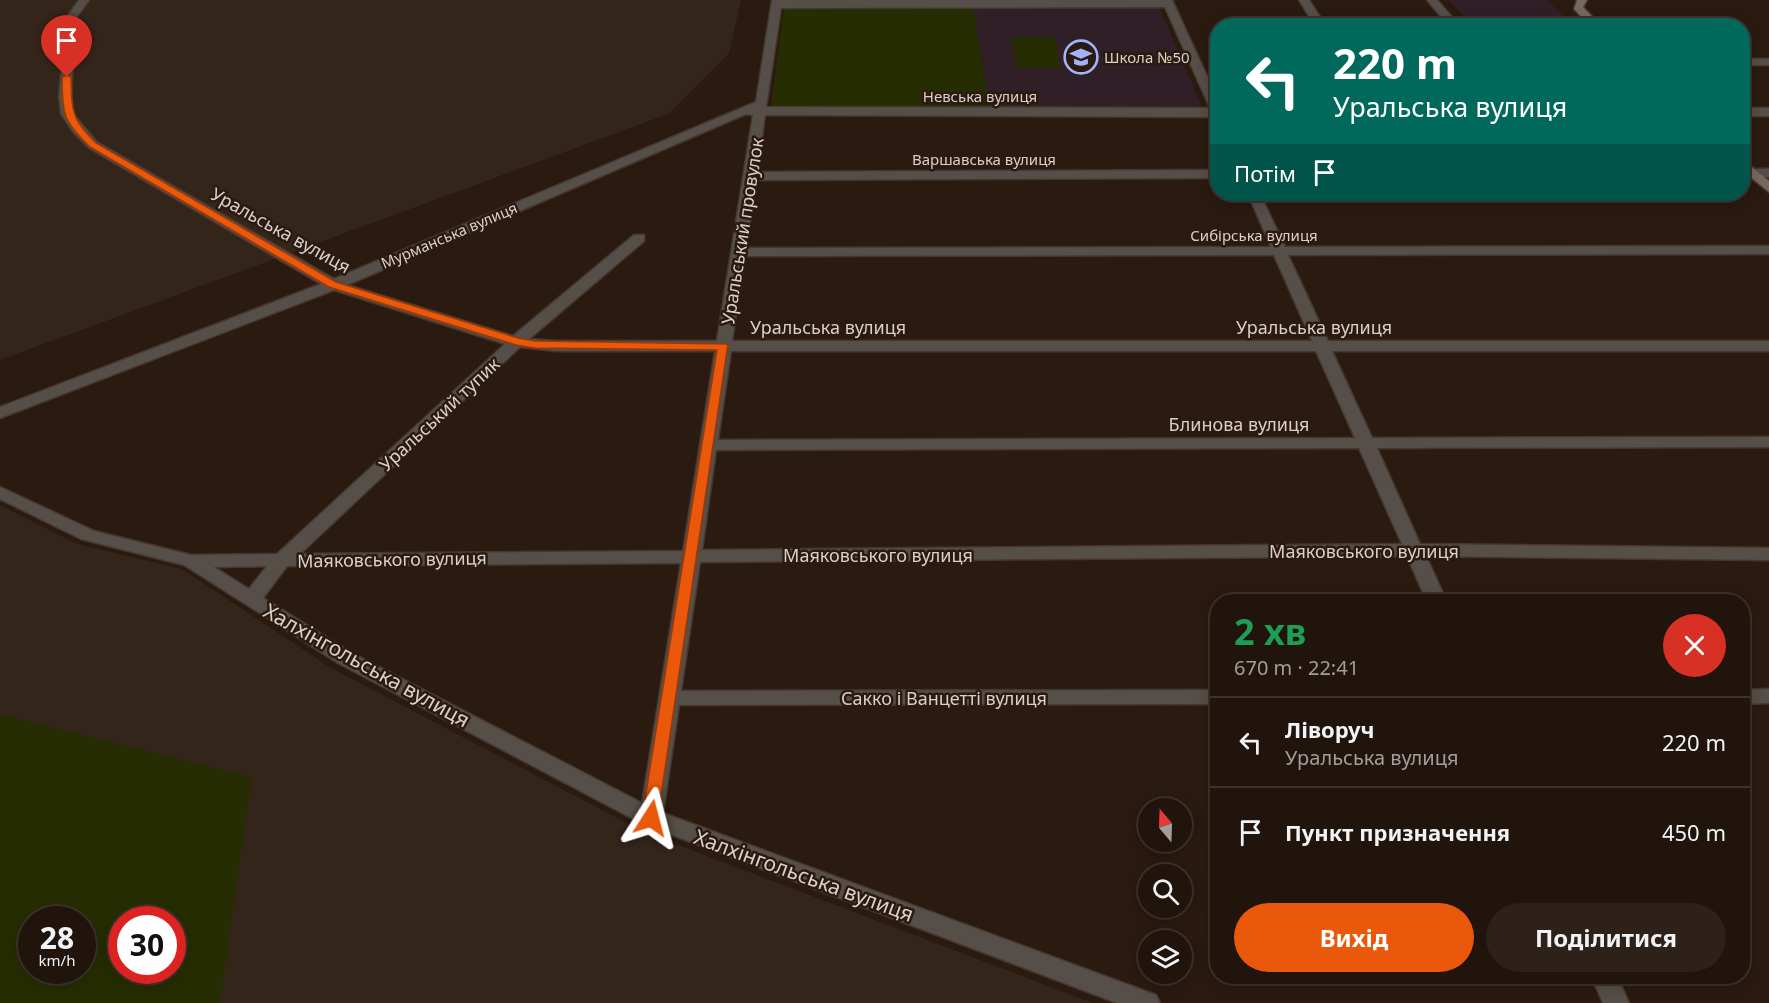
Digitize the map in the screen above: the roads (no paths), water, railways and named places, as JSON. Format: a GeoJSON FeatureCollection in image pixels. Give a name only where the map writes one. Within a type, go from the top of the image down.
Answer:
{"type":"FeatureCollection","features":[{"type":"Feature","properties":{"kind":"street","name":"Уральська вулиця"},"geometry":{"type":"LineString","coordinates":[[84,0],[71,18],[65,97],[67,114],[77,129],[93,145],[333,285],[516,342],[556,346],[1769,346]]}},
{"type":"Feature","properties":{"kind":"street"},"geometry":{"type":"LineString","coordinates":[[1304,0],[1316,18]]}},
{"type":"Feature","properties":{"kind":"street"},"geometry":{"type":"LineString","coordinates":[[1432,0],[1448,18]]}},
{"type":"Feature","properties":{"kind":"street"},"geometry":{"type":"LineString","coordinates":[[1582,0],[1578,6],[1588,18]]}},
{"type":"Feature","properties":{"kind":"street"},"geometry":{"type":"LineString","coordinates":[[777,2],[1168,2],[1210,94]]}},
{"type":"Feature","properties":{"kind":"street","name":"Уральський провулок"},"geometry":{"type":"LineString","coordinates":[[651,818],[777,2]]}},
{"type":"Feature","properties":{"kind":"street"},"geometry":{"type":"LineString","coordinates":[[1750,62],[1769,62]]}},
{"type":"Feature","properties":{"kind":"street","name":"Мурманська вулиця"},"geometry":{"type":"LineString","coordinates":[[0,413],[333,285],[741,111],[761,107]]}},
{"type":"Feature","properties":{"kind":"street","name":"Невська вулиця"},"geometry":{"type":"LineString","coordinates":[[761,107],[1210,112]]}},
{"type":"Feature","properties":{"kind":"street"},"geometry":{"type":"LineString","coordinates":[[1750,112],[1769,112]]}},
{"type":"Feature","properties":{"kind":"street"},"geometry":{"type":"LineString","coordinates":[[1750,171],[1769,173]]}},
{"type":"Feature","properties":{"kind":"street"},"geometry":{"type":"LineString","coordinates":[[1750,173],[1769,188]]}},
{"type":"Feature","properties":{"kind":"street","name":"Варшавська вулиця"},"geometry":{"type":"LineString","coordinates":[[750,176],[1210,174]]}},
{"type":"Feature","properties":{"kind":"street"},"geometry":{"type":"LineString","coordinates":[[1257,201],[1433,594]]}},
{"type":"Feature","properties":{"kind":"street","name":"Уральський тупик"},"geometry":{"type":"LineString","coordinates":[[251,600],[282,560],[516,342],[639,238]]}},
{"type":"Feature","properties":{"kind":"street","name":"Сибірська вулиця"},"geometry":{"type":"LineString","coordinates":[[738,252],[1769,250]]}},
{"type":"Feature","properties":{"kind":"street","name":"Блинова вулиця"},"geometry":{"type":"LineString","coordinates":[[708,445],[1769,442]]}},
{"type":"Feature","properties":{"kind":"street","name":"Маяковського вулиця"},"geometry":{"type":"LineString","coordinates":[[0,492],[88,535],[191,561],[1414,550],[1769,554]]}},
{"type":"Feature","properties":{"kind":"street","name":"Халхінгольська вулиця"},"geometry":{"type":"LineString","coordinates":[[191,561],[345,658],[651,818],[1147,1003]]}},
{"type":"Feature","properties":{"kind":"street"},"geometry":{"type":"LineString","coordinates":[[1750,696],[1769,696]]}},
{"type":"Feature","properties":{"kind":"street","name":"Сакко і Ванцетті вулиця"},"geometry":{"type":"LineString","coordinates":[[669,698],[1210,697]]}},
{"type":"Feature","properties":{"kind":"street"},"geometry":{"type":"LineString","coordinates":[[1608,984],[1616,1003]]}},
{"type":"Feature","properties":{"kind":"place","name":"Школа №50"},"geometry":{"type":"Point","coordinates":[1081,57]}}]}
